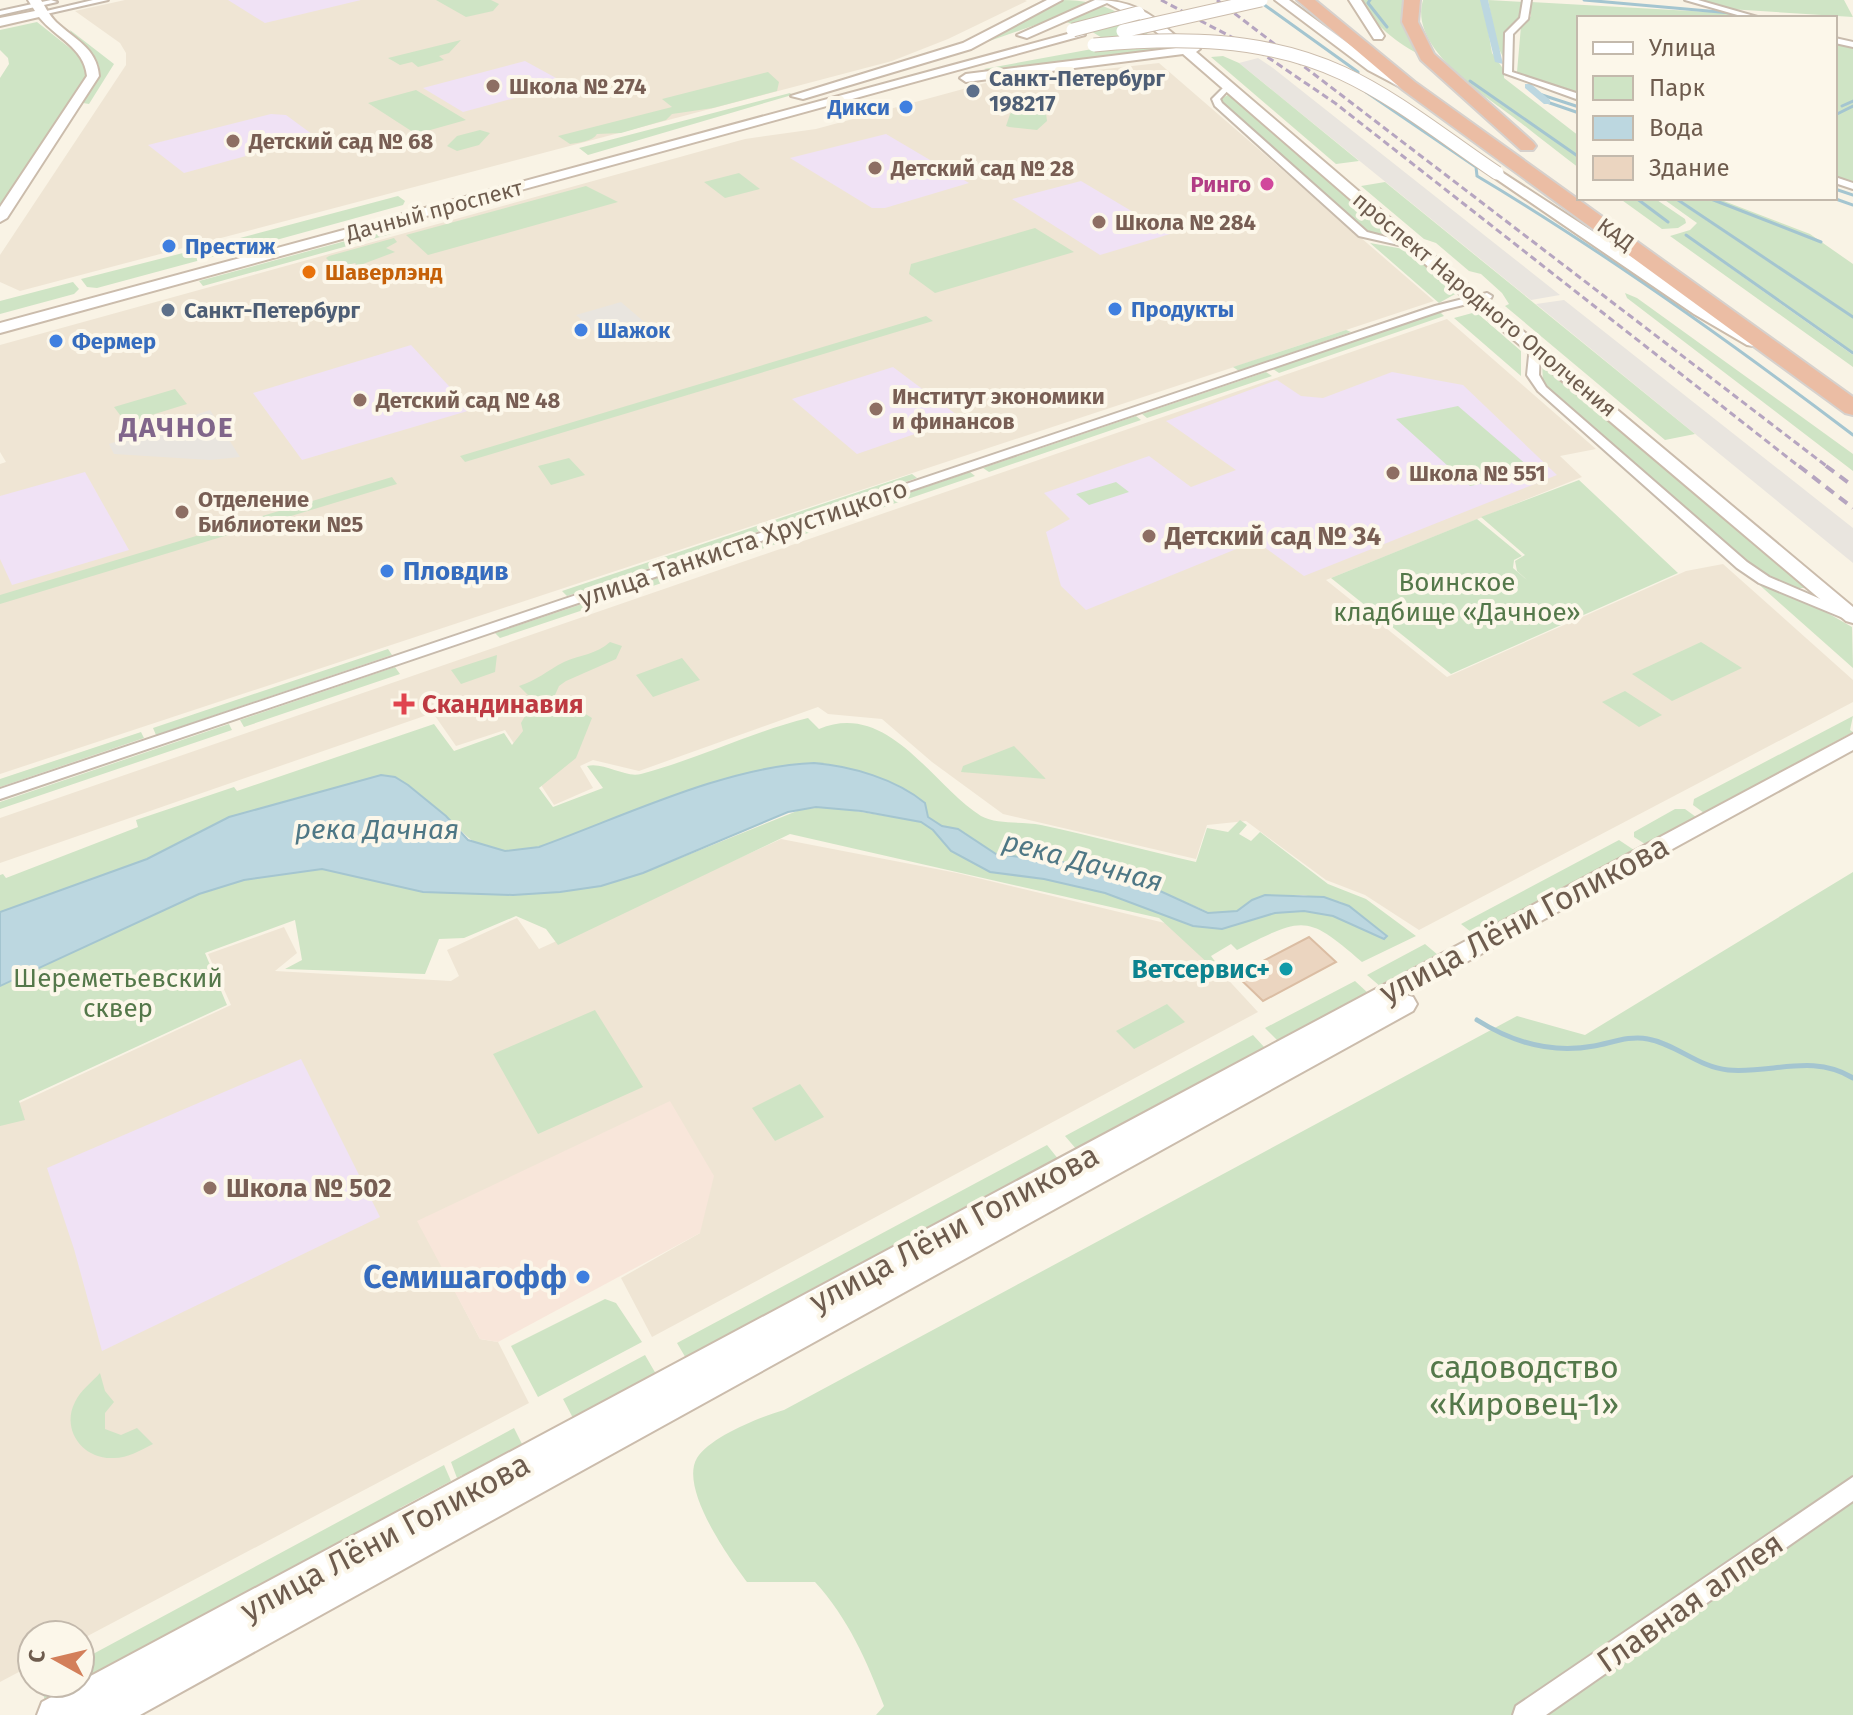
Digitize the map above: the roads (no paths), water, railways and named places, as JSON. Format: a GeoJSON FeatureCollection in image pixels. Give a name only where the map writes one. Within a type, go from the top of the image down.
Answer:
{"type":"FeatureCollection","features":[{"type":"Feature","properties":{"kind":"highway","name":"КАД"},"geometry":{"type":"LineString","coordinates":[[1305,0],[1409,86],[1853,408]]}},
{"type":"Feature","properties":{"kind":"highway"},"geometry":{"type":"LineString","coordinates":[[1329,0],[1532,150],[1427,56],[1410,22],[1412,0]]}},
{"type":"Feature","properties":{"kind":"highway","name":"КАД"},"geometry":{"type":"LineString","coordinates":[[1608,206],[1853,382]]}},
{"type":"Feature","properties":{"kind":"main road"},"geometry":{"type":"LineString","coordinates":[[631,148],[640,141],[945,54],[1056,0]]}},
{"type":"Feature","properties":{"kind":"main road"},"geometry":{"type":"LineString","coordinates":[[865,90],[1044,28],[1108,0]]}},
{"type":"Feature","properties":{"kind":"main road","name":"проспект Народного Ополчения"},"geometry":{"type":"LineString","coordinates":[[1108,0],[1148,19],[1190,49],[1481,297],[1853,604]]}},
{"type":"Feature","properties":{"kind":"main road","name":"проспект Народного Ополчения"},"geometry":{"type":"LineString","coordinates":[[1127,0],[1161,19],[1228,86],[1417,248],[1481,297],[1534,348],[1853,618]]}},
{"type":"Feature","properties":{"kind":"main road"},"geometry":{"type":"LineString","coordinates":[[896,85],[1210,0]]}},
{"type":"Feature","properties":{"kind":"main road"},"geometry":{"type":"LineString","coordinates":[[865,90],[925,81],[1261,0]]}},
{"type":"Feature","properties":{"kind":"main road"},"geometry":{"type":"LineString","coordinates":[[1281,0],[1372,67],[1409,86]]}},
{"type":"Feature","properties":{"kind":"main road"},"geometry":{"type":"LineString","coordinates":[[1355,0],[1390,45]]}},
{"type":"Feature","properties":{"kind":"main road"},"geometry":{"type":"LineString","coordinates":[[0,22],[38,6],[86,52],[94,67],[93,76],[0,218]]}},
{"type":"Feature","properties":{"kind":"main road"},"geometry":{"type":"LineString","coordinates":[[937,65],[1156,8]]}},
{"type":"Feature","properties":{"kind":"main road"},"geometry":{"type":"LineString","coordinates":[[1013,58],[1094,45],[1162,40],[1234,44],[1290,55],[1328,67],[1359,82],[1700,311],[1789,361]]}},
{"type":"Feature","properties":{"kind":"main road"},"geometry":{"type":"LineString","coordinates":[[738,129],[767,128],[962,79],[1190,49]]}},
{"type":"Feature","properties":{"kind":"main road","name":"Дачный проспект"},"geometry":{"type":"LineString","coordinates":[[0,317],[631,148],[865,90]]}},
{"type":"Feature","properties":{"kind":"main road","name":"Дачный проспект"},"geometry":{"type":"LineString","coordinates":[[0,328],[738,129],[865,90]]}},
{"type":"Feature","properties":{"kind":"main road","name":"улица Лёни Голикова"},"geometry":{"type":"LineString","coordinates":[[55,1715],[1853,741]]}},
{"type":"Feature","properties":{"kind":"main road","name":"улица Лёни Голикова"},"geometry":{"type":"LineString","coordinates":[[104,1715],[1853,758]]}},
{"type":"Feature","properties":{"kind":"street"},"geometry":{"type":"LineString","coordinates":[[0,13],[62,0]]}},
{"type":"Feature","properties":{"kind":"street"},"geometry":{"type":"LineString","coordinates":[[38,6],[104,0]]}},
{"type":"Feature","properties":{"kind":"street"},"geometry":{"type":"LineString","coordinates":[[1689,0],[1749,16]]}},
{"type":"Feature","properties":{"kind":"street"},"geometry":{"type":"LineString","coordinates":[[1528,2],[1524,19],[1509,33],[1508,73],[1572,94]]}},
{"type":"Feature","properties":{"kind":"street"},"geometry":{"type":"LineString","coordinates":[[1228,86],[1216,99],[1218,104],[1363,234],[1417,248]]}},
{"type":"Feature","properties":{"kind":"street","name":"улица Танкиста Хрустицкого"},"geometry":{"type":"LineString","coordinates":[[0,794],[1439,308],[1481,297]]}},
{"type":"Feature","properties":{"kind":"street"},"geometry":{"type":"LineString","coordinates":[[1534,348],[1533,375],[1542,389],[1725,551],[1764,580],[1853,618]]}},
{"type":"Feature","properties":{"kind":"street","name":"Главная аллея"},"geometry":{"type":"LineString","coordinates":[[1525,1715],[1853,1488]]}},
{"type":"Feature","properties":{"kind":"water","name":"река Дачная"},"geometry":{"type":"Polygon","coordinates":[[[814,763],[858,771],[901,787],[925,803],[928,817],[942,826],[958,829],[996,854],[1086,865],[1147,885],[1208,913],[1237,911],[1265,895],[1324,897],[1349,906],[1387,936],[1384,939],[1333,916],[1304,911],[1275,913],[1222,929],[1193,926],[1105,893],[1044,879],[990,872],[951,851],[933,830],[921,822],[861,811],[816,807],[788,812],[643,873],[601,886],[560,892],[513,895],[423,892],[322,869],[244,880],[199,894],[0,986],[0,912],[147,859],[229,817],[381,775],[395,777],[408,785],[446,816],[468,840],[505,851],[539,847],[675,795],[746,773],[814,763]]]}},
{"type":"Feature","properties":{"kind":"waterway"},"geometry":{"type":"LineString","coordinates":[[1370,0],[1368,3],[1387,27]]}},
{"type":"Feature","properties":{"kind":"waterway"},"geometry":{"type":"LineString","coordinates":[[1484,0],[1500,62]]}},
{"type":"Feature","properties":{"kind":"waterway"},"geometry":{"type":"LineString","coordinates":[[1584,0],[1731,13]]}},
{"type":"Feature","properties":{"kind":"waterway"},"geometry":{"type":"LineString","coordinates":[[1259,1],[1358,72],[1357,80]]}},
{"type":"Feature","properties":{"kind":"waterway"},"geometry":{"type":"LineString","coordinates":[[1470,81],[1577,156]]}},
{"type":"Feature","properties":{"kind":"waterway"},"geometry":{"type":"LineString","coordinates":[[1528,86],[1547,102]]}},
{"type":"Feature","properties":{"kind":"waterway"},"geometry":{"type":"LineString","coordinates":[[1366,92],[1476,167],[1477,176],[1669,300],[1853,435]]}},
{"type":"Feature","properties":{"kind":"waterway"},"geometry":{"type":"LineString","coordinates":[[1536,93],[1577,106]]}},
{"type":"Feature","properties":{"kind":"waterway"},"geometry":{"type":"LineString","coordinates":[[1842,106],[1853,101]]}},
{"type":"Feature","properties":{"kind":"waterway"},"geometry":{"type":"LineString","coordinates":[[1547,102],[1577,112]]}},
{"type":"Feature","properties":{"kind":"waterway"},"geometry":{"type":"LineString","coordinates":[[1837,114],[1853,106]]}},
{"type":"Feature","properties":{"kind":"waterway"},"geometry":{"type":"LineString","coordinates":[[1837,190],[1853,195]]}},
{"type":"Feature","properties":{"kind":"waterway"},"geometry":{"type":"LineString","coordinates":[[1837,199],[1853,205]]}},
{"type":"Feature","properties":{"kind":"waterway"},"geometry":{"type":"LineString","coordinates":[[1639,200],[1668,222]]}},
{"type":"Feature","properties":{"kind":"waterway"},"geometry":{"type":"LineString","coordinates":[[1678,200],[1853,317]]}},
{"type":"Feature","properties":{"kind":"waterway"},"geometry":{"type":"LineString","coordinates":[[1714,200],[1821,242]]}},
{"type":"Feature","properties":{"kind":"waterway"},"geometry":{"type":"LineString","coordinates":[[1686,235],[1853,353]]}},
{"type":"Feature","properties":{"kind":"waterway","name":"река Дачная"},"geometry":{"type":"LineString","coordinates":[[1477,1020],[1518,1040],[1548,1047],[1578,1048],[1641,1038],[1658,1042],[1717,1068],[1822,1067],[1853,1078]]}},
{"type":"Feature","properties":{"kind":"railway"},"geometry":{"type":"LineString","coordinates":[[1161,0],[1260,52],[1335,103],[1801,468]]}},
{"type":"Feature","properties":{"kind":"railway"},"geometry":{"type":"LineString","coordinates":[[1217,0],[1829,468]]}},
{"type":"Feature","properties":{"kind":"railway"},"geometry":{"type":"LineString","coordinates":[[1799,466],[1853,508]]}},
{"type":"Feature","properties":{"kind":"railway"},"geometry":{"type":"LineString","coordinates":[[1826,466],[1853,486]]}},
{"type":"Feature","properties":{"kind":"place","name":"Школа № 274"},"geometry":{"type":"Point","coordinates":[493,86]}},
{"type":"Feature","properties":{"kind":"place","name":"Санкт-Петербург 198217"},"geometry":{"type":"Point","coordinates":[973,91]}},
{"type":"Feature","properties":{"kind":"place","name":"Дикси"},"geometry":{"type":"Point","coordinates":[906,107]}},
{"type":"Feature","properties":{"kind":"place","name":"Детский сад № 68"},"geometry":{"type":"Point","coordinates":[233,141]}},
{"type":"Feature","properties":{"kind":"place","name":"Детский сад № 28"},"geometry":{"type":"Point","coordinates":[875,168]}},
{"type":"Feature","properties":{"kind":"place","name":"Ринго"},"geometry":{"type":"Point","coordinates":[1267,184]}},
{"type":"Feature","properties":{"kind":"place","name":"Школа № 284"},"geometry":{"type":"Point","coordinates":[1099,222]}},
{"type":"Feature","properties":{"kind":"place","name":"Престиж"},"geometry":{"type":"Point","coordinates":[169,246]}},
{"type":"Feature","properties":{"kind":"place","name":"Шаверлэнд"},"geometry":{"type":"Point","coordinates":[309,272]}},
{"type":"Feature","properties":{"kind":"place","name":"Продукты"},"geometry":{"type":"Point","coordinates":[1115,309]}},
{"type":"Feature","properties":{"kind":"place","name":"Санкт-Петербург"},"geometry":{"type":"Point","coordinates":[168,310]}},
{"type":"Feature","properties":{"kind":"place","name":"Шажок"},"geometry":{"type":"Point","coordinates":[581,330]}},
{"type":"Feature","properties":{"kind":"place","name":"Фермер"},"geometry":{"type":"Point","coordinates":[56,341]}},
{"type":"Feature","properties":{"kind":"place","name":"Детский сад № 48"},"geometry":{"type":"Point","coordinates":[360,400]}},
{"type":"Feature","properties":{"kind":"place","name":"Институт экономики и финансов"},"geometry":{"type":"Point","coordinates":[876,409]}},
{"type":"Feature","properties":{"kind":"place","name":"Школа № 551"},"geometry":{"type":"Point","coordinates":[1393,473]}},
{"type":"Feature","properties":{"kind":"place","name":"Отделение Библиотеки №5"},"geometry":{"type":"Point","coordinates":[182,512]}},
{"type":"Feature","properties":{"kind":"place","name":"Детский сад № 34"},"geometry":{"type":"Point","coordinates":[1149,536]}},
{"type":"Feature","properties":{"kind":"place","name":"Пловдив"},"geometry":{"type":"Point","coordinates":[387,571]}},
{"type":"Feature","properties":{"kind":"place","name":"Скандинавия"},"geometry":{"type":"Point","coordinates":[404,704]}},
{"type":"Feature","properties":{"kind":"place","name":"Ветсервис+"},"geometry":{"type":"Point","coordinates":[1286,969]}},
{"type":"Feature","properties":{"kind":"place","name":"Школа № 502"},"geometry":{"type":"Point","coordinates":[210,1188]}},
{"type":"Feature","properties":{"kind":"place","name":"Семишагофф"},"geometry":{"type":"Point","coordinates":[583,1277]}},
{"type":"Feature","properties":{"kind":"district","name":"ДАЧНОЕ"},"geometry":{"type":"Point","coordinates":[177,427]}},
{"type":"Feature","properties":{"kind":"park label","name":"Воинское кладбище «Дачное»"},"geometry":{"type":"Point","coordinates":[1457,597]}},
{"type":"Feature","properties":{"kind":"park label","name":"Шереметьевский сквер"},"geometry":{"type":"Point","coordinates":[118,993]}},
{"type":"Feature","properties":{"kind":"park label","name":"садоводство «Кировец-1»"},"geometry":{"type":"Point","coordinates":[1524,1386]}}]}
